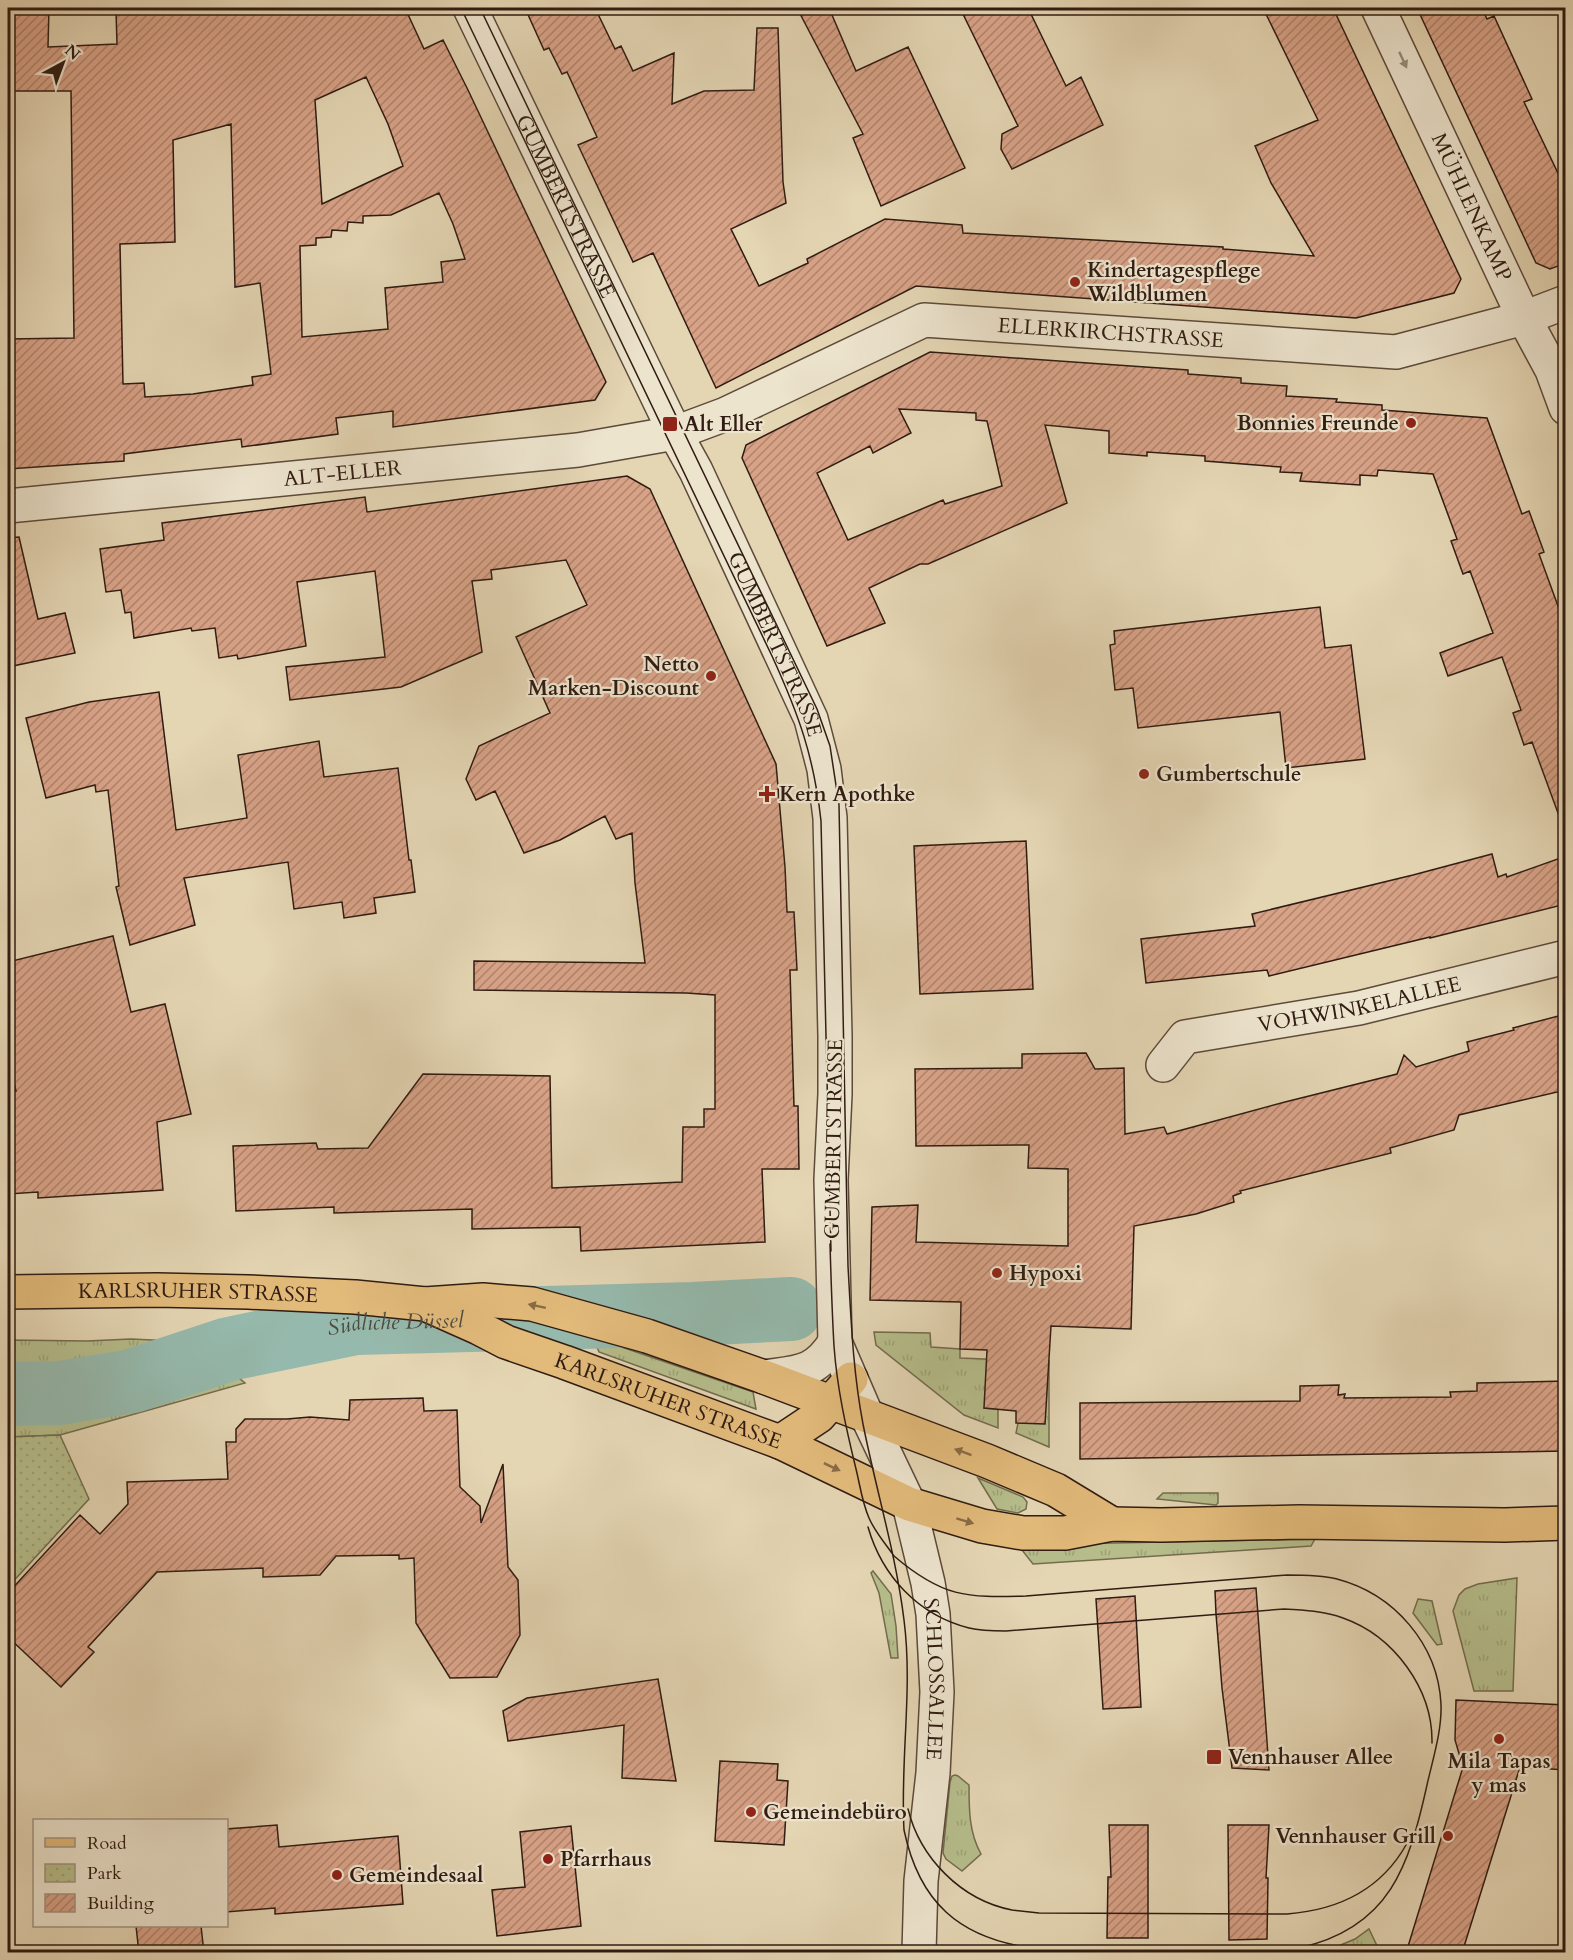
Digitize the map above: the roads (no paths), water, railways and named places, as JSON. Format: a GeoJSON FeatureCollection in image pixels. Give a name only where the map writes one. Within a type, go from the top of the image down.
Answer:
{"type":"FeatureCollection","features":[{"type":"Feature","properties":{"kind":"main road","name":"KARLSRUHER STRASSE"},"geometry":{"type":"LineString","coordinates":[[8,1292],[157,1290],[281,1293],[425,1304],[483,1300],[532,1304],[647,1336],[764,1377],[841,1391],[867,1416]]}},
{"type":"Feature","properties":{"kind":"main road","name":"KARLSRUHER STRASSE"},"geometry":{"type":"LineString","coordinates":[[425,1304],[506,1342],[572,1364],[780,1442],[909,1504]]}},
{"type":"Feature","properties":{"kind":"main road"},"geometry":{"type":"LineString","coordinates":[[572,1364],[567,1346],[572,1336],[593,1320]]}},
{"type":"Feature","properties":{"kind":"main road"},"geometry":{"type":"LineString","coordinates":[[780,1442],[819,1416],[841,1391]]}},
{"type":"Feature","properties":{"kind":"main road"},"geometry":{"type":"LineString","coordinates":[[867,1416],[987,1461],[1056,1491],[1112,1524]]}},
{"type":"Feature","properties":{"kind":"main road"},"geometry":{"type":"LineString","coordinates":[[909,1504],[982,1526],[1023,1533],[1065,1533],[1112,1524],[1316,1522],[1505,1525],[1566,1523]]}},
{"type":"Feature","properties":{"kind":"street","name":"GUMBERTSTRASSE"},"geometry":{"type":"LineString","coordinates":[[470,8],[675,433],[696,471],[811,719],[824,769],[830,818],[836,1094],[831,1180],[835,1342],[841,1391]]}},
{"type":"Feature","properties":{"kind":"street","name":"MÜHLENKAMP"},"geometry":{"type":"LineString","coordinates":[[1378,8],[1524,318],[1552,370],[1566,408]]}},
{"type":"Feature","properties":{"kind":"street","name":"ELLERKIRCHSTRASSE"},"geometry":{"type":"LineString","coordinates":[[675,433],[726,414],[924,320],[1396,352],[1524,318],[1566,302]]}},
{"type":"Feature","properties":{"kind":"street","name":"ALT-ELLER"},"geometry":{"type":"LineString","coordinates":[[8,506],[578,450],[675,433]]}},
{"type":"Feature","properties":{"kind":"street","name":"VOHWINKELALLEE"},"geometry":{"type":"LineString","coordinates":[[1163,1065],[1185,1037],[1359,1008],[1566,957]]}},
{"type":"Feature","properties":{"kind":"street"},"geometry":{"type":"LineString","coordinates":[[764,1377],[801,1371],[813,1366],[825,1358],[835,1342]]}},
{"type":"Feature","properties":{"kind":"street","name":"SCHLOSSALLEE"},"geometry":{"type":"LineString","coordinates":[[867,1416],[909,1504],[928,1582],[933,1614],[937,1692],[933,1773],[921,1881],[919,1953]]}},
{"type":"Feature","properties":{"kind":"waterway","name":"Südliche Düssel"},"geometry":{"type":"LineString","coordinates":[[8,1394],[60,1393],[132,1381],[229,1349],[356,1323],[693,1314],[791,1309]]}},
{"type":"Feature","properties":{"kind":"tram line"},"geometry":{"type":"LineString","coordinates":[[461,8],[772,656],[790,698],[810,756],[821,821],[831,1251]]}},
{"type":"Feature","properties":{"kind":"tram line"},"geometry":{"type":"LineString","coordinates":[[480,8],[817,709],[830,746],[839,805],[848,1266],[853,1345],[863,1424],[891,1546],[896,1571],[904,1620],[907,1672],[904,1830],[920,1877],[946,1912],[963,1925],[1006,1943],[1032,1948],[1299,1948],[1330,1939],[1355,1925],[1375,1909],[1403,1867],[1420,1814],[1439,1734],[1441,1704],[1438,1682],[1432,1661],[1422,1642],[1409,1625],[1377,1596],[1358,1586],[1319,1576],[1287,1575],[1005,1597],[956,1592],[926,1580],[894,1556],[891,1551],[874,1528],[865,1506],[845,1423],[837,1377],[830,1244]]}},
{"type":"Feature","properties":{"kind":"tram line"},"geometry":{"type":"LineString","coordinates":[[868,1527],[883,1562],[905,1591],[934,1614],[974,1629],[1006,1631],[1284,1609],[1321,1612],[1343,1618],[1362,1626],[1379,1638],[1407,1667],[1426,1703],[1431,1723],[1432,1743]]}},
{"type":"Feature","properties":{"kind":"tram line"},"geometry":{"type":"LineString","coordinates":[[908,1809],[922,1844],[945,1874],[960,1887],[993,1905],[1039,1913],[1287,1914],[1306,1912],[1340,1903],[1370,1886],[1384,1875],[1406,1845]]}},
{"type":"Feature","properties":{"kind":"place","name":"Kindertagespflege Wildblumen"},"geometry":{"type":"Point","coordinates":[1075,282]}},
{"type":"Feature","properties":{"kind":"place","name":"Bonnies Freunde"},"geometry":{"type":"Point","coordinates":[1411,423]}},
{"type":"Feature","properties":{"kind":"place","name":"Alt Eller"},"geometry":{"type":"Point","coordinates":[670,424]}},
{"type":"Feature","properties":{"kind":"place","name":"Netto Marken-Discount"},"geometry":{"type":"Point","coordinates":[711,676]}},
{"type":"Feature","properties":{"kind":"place","name":"Gumbertschule"},"geometry":{"type":"Point","coordinates":[1144,774]}},
{"type":"Feature","properties":{"kind":"place","name":"Kern Apothke"},"geometry":{"type":"Point","coordinates":[767,794]}},
{"type":"Feature","properties":{"kind":"place","name":"Hypoxi"},"geometry":{"type":"Point","coordinates":[997,1273]}},
{"type":"Feature","properties":{"kind":"place","name":"Mila Tapas y mas"},"geometry":{"type":"Point","coordinates":[1499,1739]}},
{"type":"Feature","properties":{"kind":"place","name":"Vennhauser Allee"},"geometry":{"type":"Point","coordinates":[1214,1757]}},
{"type":"Feature","properties":{"kind":"place","name":"Gemeindebüro"},"geometry":{"type":"Point","coordinates":[751,1812]}},
{"type":"Feature","properties":{"kind":"place","name":"Vennhauser Grill"},"geometry":{"type":"Point","coordinates":[1448,1836]}},
{"type":"Feature","properties":{"kind":"place","name":"Pfarrhaus"},"geometry":{"type":"Point","coordinates":[548,1859]}},
{"type":"Feature","properties":{"kind":"place","name":"Gemeindesaal"},"geometry":{"type":"Point","coordinates":[337,1875]}}]}
